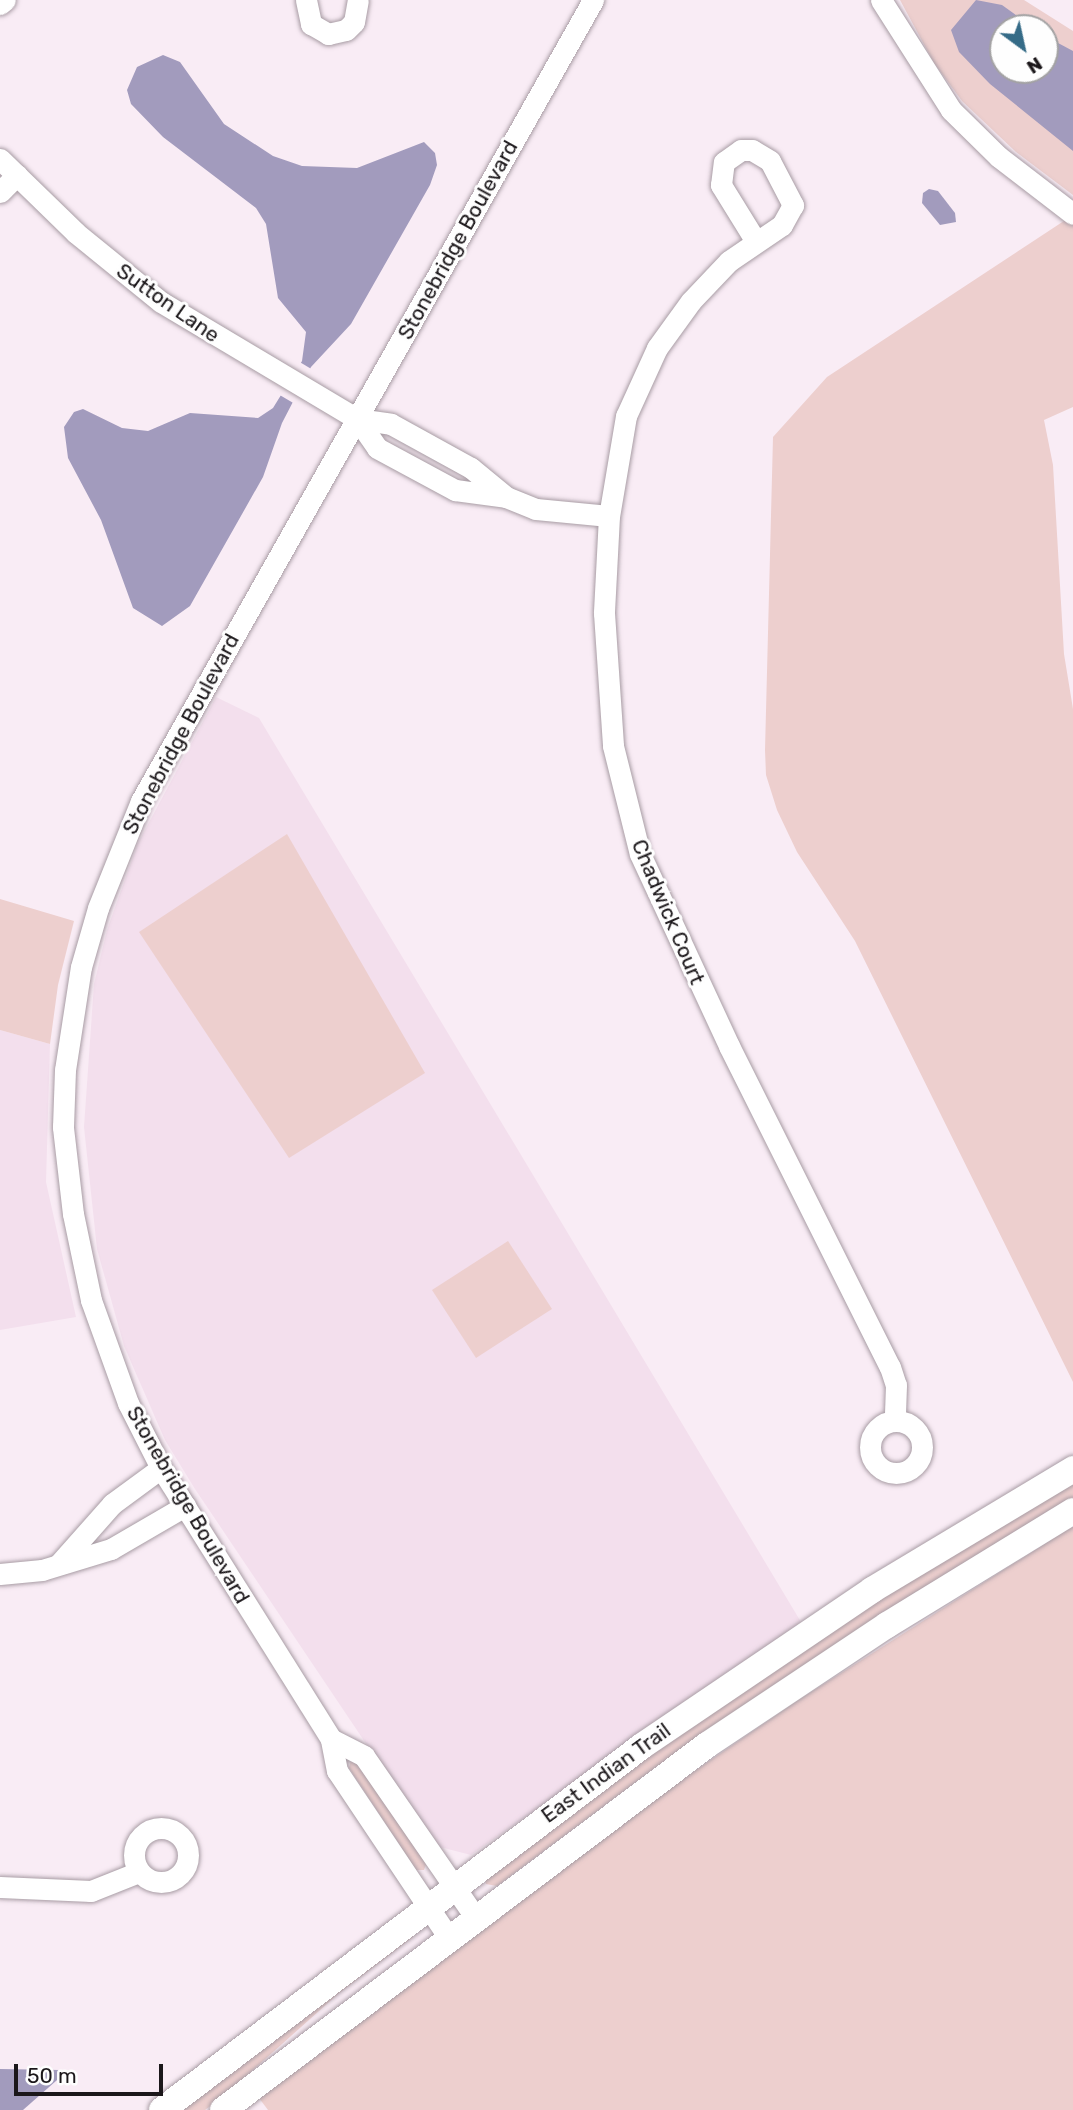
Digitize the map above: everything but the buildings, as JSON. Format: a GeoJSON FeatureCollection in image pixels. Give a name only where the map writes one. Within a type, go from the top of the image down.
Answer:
{"type":"FeatureCollection","features":[{"type":"Feature","properties":{"kind":"main road","name":"East Indian Trail"},"geometry":{"type":"LineString","coordinates":[[162,2110],[453,1887],[768,1659],[1073,1469]]}},
{"type":"Feature","properties":{"kind":"main road","name":"East Indian Trail"},"geometry":{"type":"LineString","coordinates":[[223,2110],[604,1820],[786,1691],[1073,1511]]}},
{"type":"Feature","properties":{"kind":"street"},"geometry":{"type":"LineString","coordinates":[[0,4],[5,0]]}},
{"type":"Feature","properties":{"kind":"street"},"geometry":{"type":"LineString","coordinates":[[306,0],[311,24],[328,34],[346,30],[354,22],[359,0]]}},
{"type":"Feature","properties":{"kind":"street","name":"Stonebridge Boulevard"},"geometry":{"type":"LineString","coordinates":[[449,1938],[337,1771],[331,1739],[161,1468],[113,1367],[86,1278],[63,1128],[68,1039],[98,908],[141,801],[593,0]]}},
{"type":"Feature","properties":{"kind":"street"},"geometry":{"type":"LineString","coordinates":[[881,0],[951,110],[999,157],[1073,214]]}},
{"type":"Feature","properties":{"kind":"street","name":"Sutton Lane"},"geometry":{"type":"LineString","coordinates":[[0,159],[131,280],[209,334],[357,419],[391,424],[471,468],[506,497],[536,509],[609,516]]}},
{"type":"Feature","properties":{"kind":"street"},"geometry":{"type":"LineString","coordinates":[[0,192],[17,175]]}},
{"type":"Feature","properties":{"kind":"street","name":"Chadwick Court"},"geometry":{"type":"LineString","coordinates":[[755,240],[691,301],[646,369],[626,416],[609,516],[607,680],[613,746],[640,854],[729,1046],[890,1367],[896,1385],[895,1420]]}},
{"type":"Feature","properties":{"kind":"street","name":"Sutton Lane"},"geometry":{"type":"LineString","coordinates":[[357,419],[377,448],[436,482],[473,495],[506,497]]}},
{"type":"Feature","properties":{"kind":"street"},"geometry":{"type":"LineString","coordinates":[[59,1564],[112,1504],[161,1468]]}},
{"type":"Feature","properties":{"kind":"street"},"geometry":{"type":"LineString","coordinates":[[0,1574],[59,1564],[111,1549],[185,1506]]}},
{"type":"Feature","properties":{"kind":"street"},"geometry":{"type":"LineString","coordinates":[[331,1739],[365,1756],[475,1917]]}},
{"type":"Feature","properties":{"kind":"street"},"geometry":{"type":"LineString","coordinates":[[0,1887],[91,1891],[139,1872]]}},
{"type":"Feature","properties":{"kind":"shaded area"},"geometry":{"type":"Polygon","coordinates":[[[900,0],[1024,0],[1046,14],[989,14],[989,84],[1059,84],[1059,22],[1073,31],[1073,195],[1016,152],[962,101],[934,63],[900,0]]]}},
{"type":"Feature","properties":{"kind":"shaded area"},"geometry":{"type":"Polygon","coordinates":[[[976,0],[1002,5],[1015,14],[989,14],[989,83],[959,52],[951,30],[976,0]]]}},
{"type":"Feature","properties":{"kind":"shaded area"},"geometry":{"type":"Polygon","coordinates":[[[1059,44],[1073,51],[1073,151],[990,84],[1059,84],[1059,44]]]}},
{"type":"Feature","properties":{"kind":"shaded area"},"geometry":{"type":"Polygon","coordinates":[[[163,55],[180,62],[224,124],[273,156],[302,166],[357,168],[424,142],[435,153],[437,165],[430,185],[351,324],[311,367],[282,423],[263,477],[190,606],[162,626],[133,608],[101,520],[68,458],[64,427],[74,412],[83,409],[122,428],[148,431],[190,413],[258,418],[273,408],[302,361],[306,332],[278,298],[266,224],[256,208],[163,137],[131,104],[127,90],[137,67],[163,55]]]}},
{"type":"Feature","properties":{"kind":"shaded area"},"geometry":{"type":"Polygon","coordinates":[[[929,189],[938,191],[955,213],[956,222],[940,225],[922,203],[923,193],[929,189]]]}},
{"type":"Feature","properties":{"kind":"shaded area"},"geometry":{"type":"Polygon","coordinates":[[[1073,215],[1073,407],[1044,420],[1053,465],[1064,654],[1073,709],[1073,1382],[855,941],[797,852],[777,810],[766,775],[765,750],[773,437],[827,377],[1073,215]]]}},
{"type":"Feature","properties":{"kind":"shaded area"},"geometry":{"type":"Polygon","coordinates":[[[216,697],[259,718],[801,1622],[471,1855],[440,1847],[426,1833],[195,1489],[165,1440],[124,1346],[97,1249],[84,1127],[94,984],[107,930],[138,843],[216,697]]]}},
{"type":"Feature","properties":{"kind":"shaded area"},"geometry":{"type":"Polygon","coordinates":[[[287,834],[425,1073],[289,1158],[139,932],[287,834]]]}},
{"type":"Feature","properties":{"kind":"shaded area"},"geometry":{"type":"Polygon","coordinates":[[[0,899],[74,921],[58,985],[50,1044],[0,1030],[0,899]]]}},
{"type":"Feature","properties":{"kind":"shaded area"},"geometry":{"type":"Polygon","coordinates":[[[0,1030],[50,1044],[46,1182],[76,1317],[0,1330],[0,1030]]]}},
{"type":"Feature","properties":{"kind":"shaded area"},"geometry":{"type":"Polygon","coordinates":[[[508,1241],[552,1309],[476,1358],[432,1290],[508,1241]]]}},
{"type":"Feature","properties":{"kind":"shaded area"},"geometry":{"type":"Polygon","coordinates":[[[1073,1481],[1073,1498],[656,1767],[497,1886],[486,1884],[485,1879],[540,1835],[727,1700],[929,1568],[1073,1481]]]}},
{"type":"Feature","properties":{"kind":"shaded area"},"geometry":{"type":"Polygon","coordinates":[[[1073,1526],[1073,2110],[268,2110],[259,2098],[651,1801],[797,1701],[1073,1526]]]}},
{"type":"Feature","properties":{"kind":"shaded area"},"geometry":{"type":"Polygon","coordinates":[[[351,1760],[357,1760],[426,1864],[424,1870],[416,1870],[349,1768],[351,1760]]]}},
{"type":"Feature","properties":{"kind":"shaded area"},"geometry":{"type":"Polygon","coordinates":[[[410,1933],[413,1937],[338,1994],[225,2095],[205,2110],[182,2110],[410,1933]]]}},
{"type":"Feature","properties":{"kind":"shaded area"},"geometry":{"type":"Polygon","coordinates":[[[0,2069],[60,2070],[65,2073],[23,2110],[0,2110],[0,2069]]]}},
{"type":"Feature","properties":{"kind":"pier"},"geometry":{"type":"Polygon","coordinates":[[[298,361],[313,370],[295,404],[278,394],[298,361]]]}}]}
